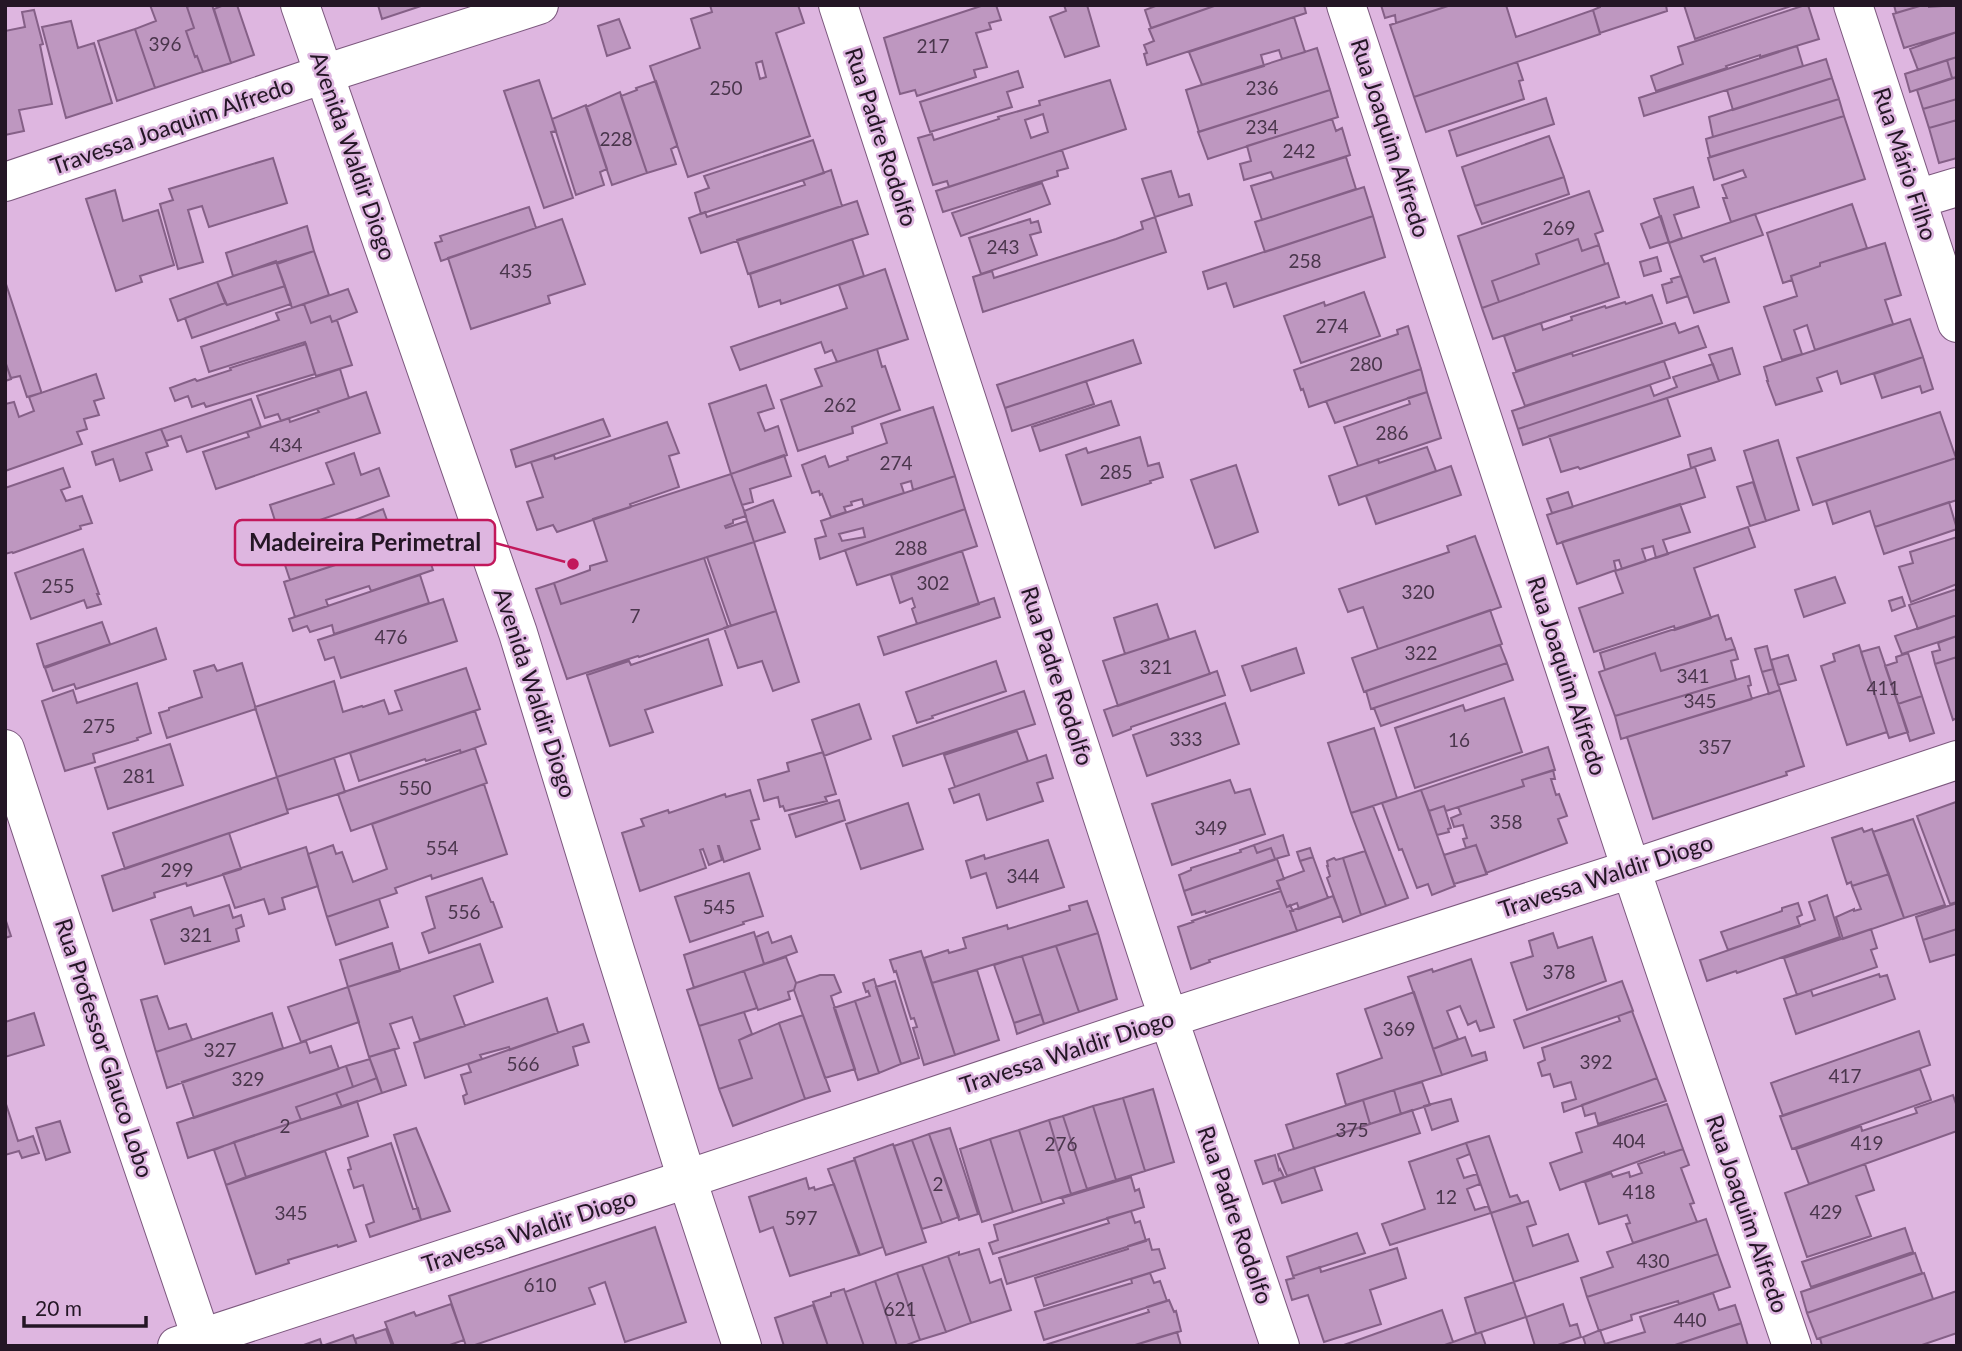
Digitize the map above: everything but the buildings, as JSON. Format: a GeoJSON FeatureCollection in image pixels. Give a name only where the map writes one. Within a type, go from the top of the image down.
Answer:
{"type":"FeatureCollection","features":[{"type":"Feature","properties":{"kind":"street","name":"Avenida Waldir Diogo"},"geometry":{"type":"LineString","coordinates":[[300,5],[518,633],[687,1179],[743,1346]]}},
{"type":"Feature","properties":{"kind":"street","name":"Travessa Joaquim Alfredo"},"geometry":{"type":"LineString","coordinates":[[5,182],[324,74],[539,5]]}},
{"type":"Feature","properties":{"kind":"street","name":"Rua Padre Rodolfo"},"geometry":{"type":"LineString","coordinates":[[838,5],[1168,1018],[1280,1346]]}},
{"type":"Feature","properties":{"kind":"street","name":"Rua Joaquim Alfredo"},"geometry":{"type":"LineString","coordinates":[[1346,5],[1631,869],[1792,1346]]}},
{"type":"Feature","properties":{"kind":"street","name":"Rua Mário Filho"},"geometry":{"type":"LineString","coordinates":[[1853,5],[1957,323]]}},
{"type":"Feature","properties":{"kind":"street"},"geometry":{"type":"LineString","coordinates":[[1917,199],[1957,187]]}},
{"type":"Feature","properties":{"kind":"street","name":"Rua Professor Glauco Lobo"},"geometry":{"type":"LineString","coordinates":[[5,749],[108,1063],[195,1343]]}},
{"type":"Feature","properties":{"kind":"street","name":"Travessa Waldir Diogo"},"geometry":{"type":"LineString","coordinates":[[195,1343],[1168,1018],[1631,869],[1957,760]]}},
{"type":"Feature","properties":{"kind":"place","name":"Madeireira Perimetral"},"geometry":{"type":"Point","coordinates":[573,564]}}]}
